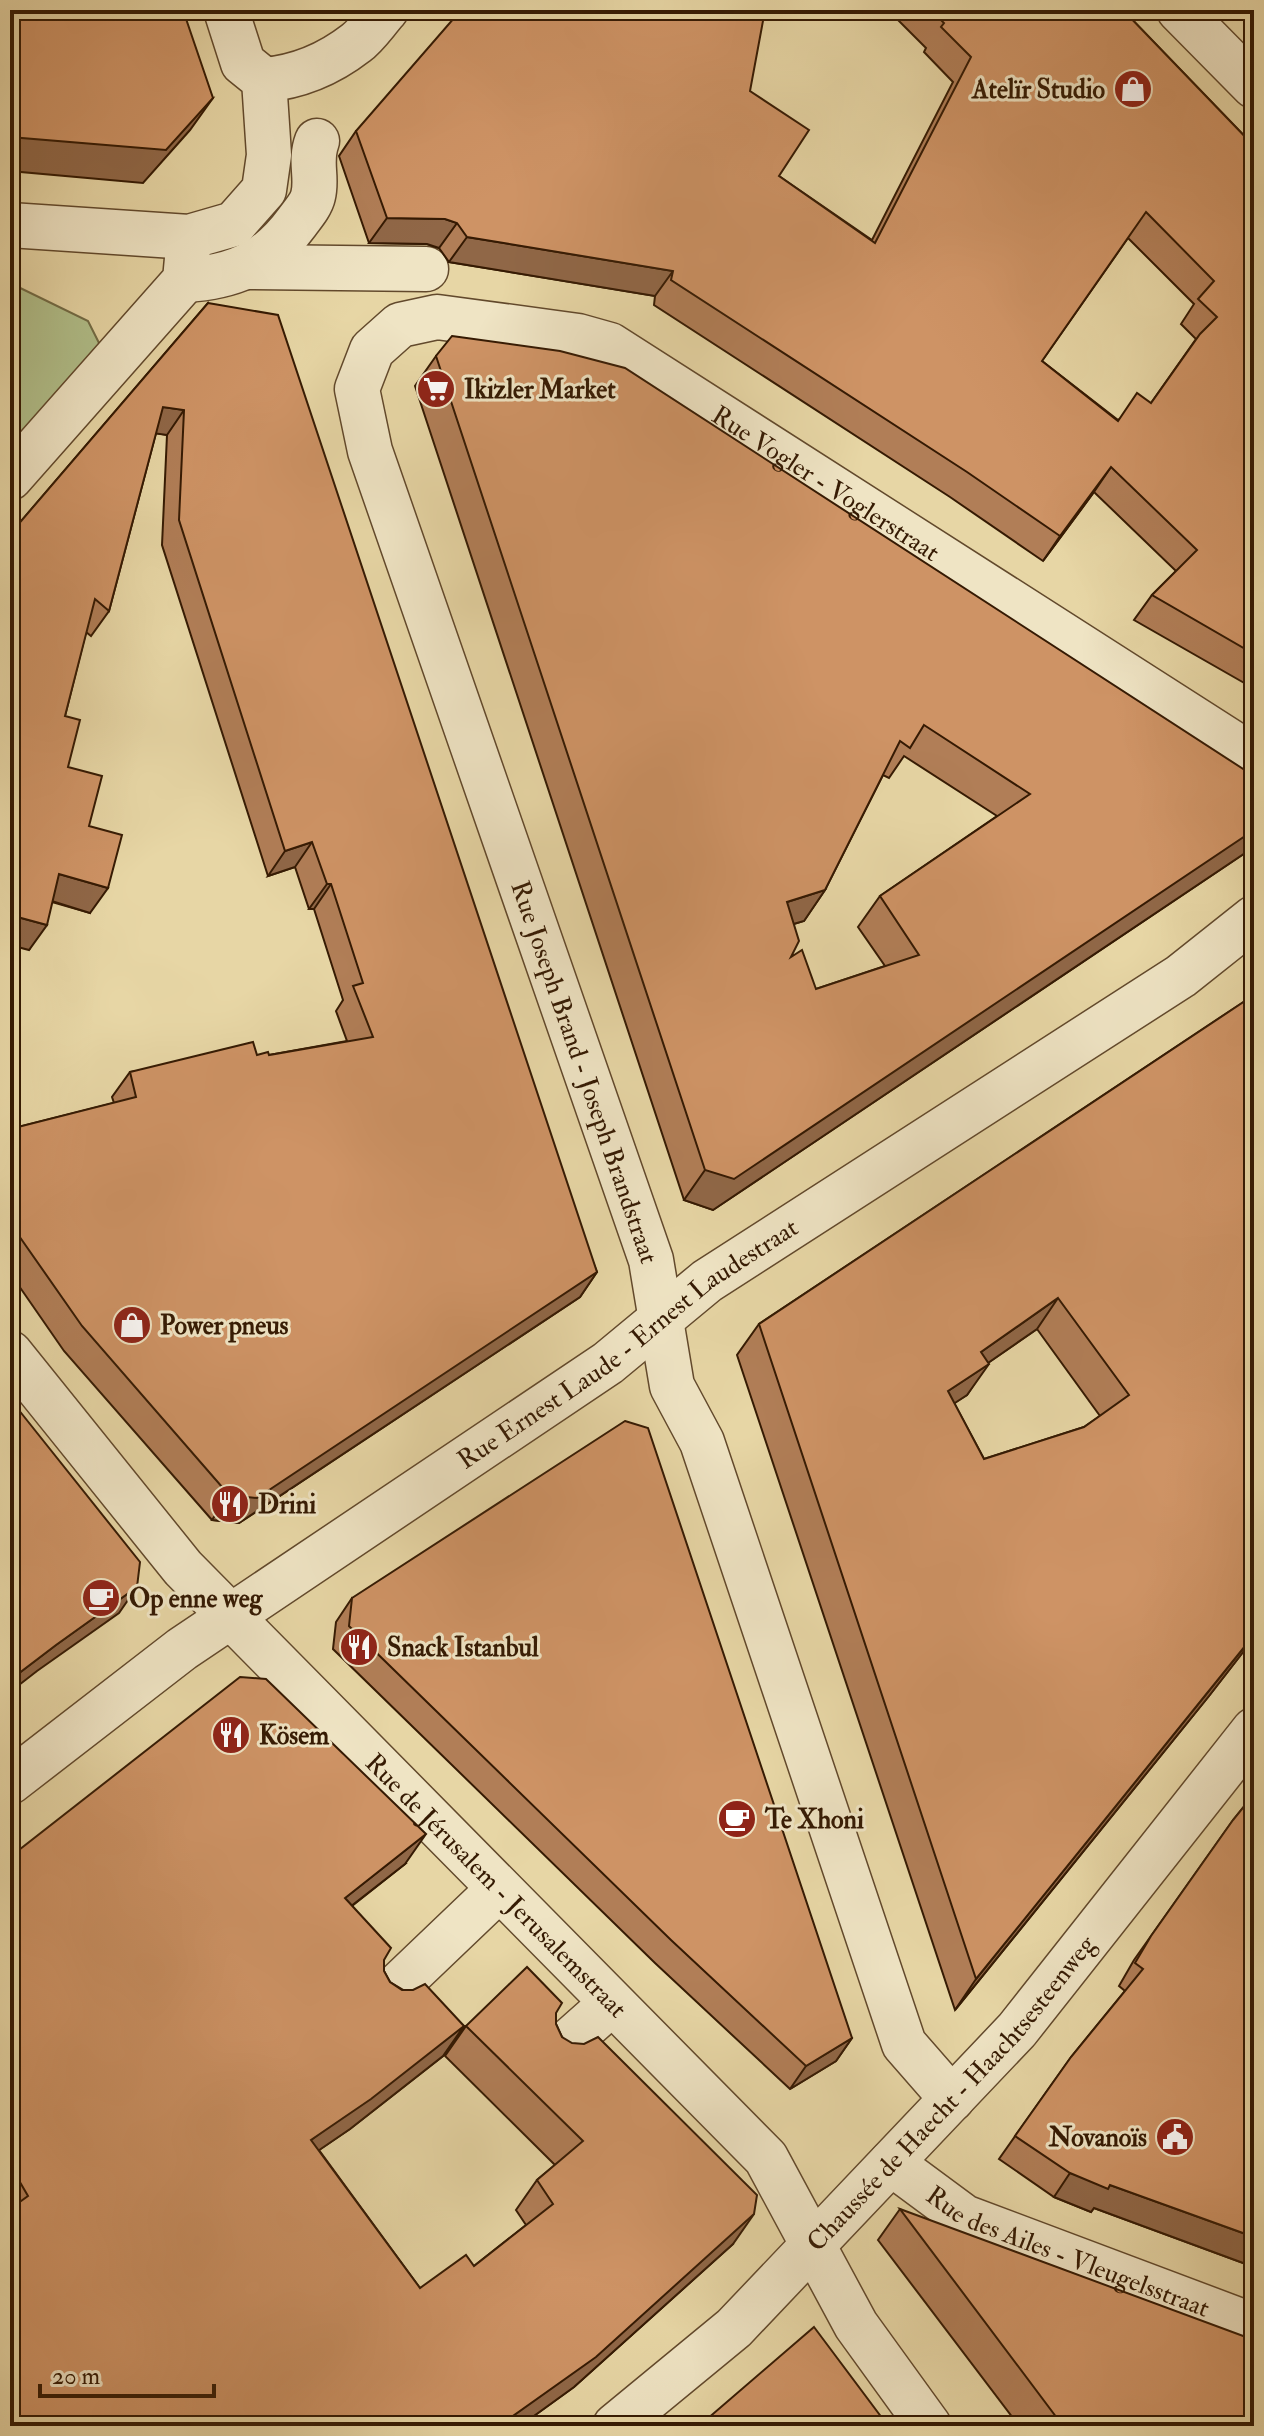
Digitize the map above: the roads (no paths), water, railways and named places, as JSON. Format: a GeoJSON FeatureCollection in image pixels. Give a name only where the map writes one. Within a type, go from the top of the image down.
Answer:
{"type":"FeatureCollection","features":[{"type":"Feature","properties":{"kind":"street"},"geometry":{"type":"LineString","coordinates":[[226,10],[243,63],[264,80],[289,78],[310,70],[357,42],[386,10]]}},
{"type":"Feature","properties":{"kind":"street"},"geometry":{"type":"LineString","coordinates":[[1179,10],[1254,86]]}},
{"type":"Feature","properties":{"kind":"street"},"geometry":{"type":"LineString","coordinates":[[10,225],[189,237],[234,224],[264,190],[269,155],[264,80]]}},
{"type":"Feature","properties":{"kind":"street"},"geometry":{"type":"LineString","coordinates":[[185,280],[217,278],[247,267],[287,235],[313,197],[311,155],[317,141]]}},
{"type":"Feature","properties":{"kind":"street"},"geometry":{"type":"LineString","coordinates":[[10,478],[185,280],[189,237]]}},
{"type":"Feature","properties":{"kind":"street"},"geometry":{"type":"LineString","coordinates":[[247,267],[426,269]]}},
{"type":"Feature","properties":{"kind":"street","name":"Rue Vogler - Voglerstraat"},"geometry":{"type":"LineString","coordinates":[[372,350],[400,325],[437,317],[578,336],[610,345],[1254,757]]}},
{"type":"Feature","properties":{"kind":"street","name":"Rue Joseph Brand - Joseph Brandstraat"},"geometry":{"type":"LineString","coordinates":[[372,350],[357,389],[370,451],[651,1260],[672,1386],[702,1442],[904,2044],[952,2099]]}},
{"type":"Feature","properties":{"kind":"street","name":"Rue Ernest Laude - Ernest Laudestraat"},"geometry":{"type":"LineString","coordinates":[[10,1782],[182,1649],[608,1363],[707,1281],[1181,976],[1254,918]]}},
{"type":"Feature","properties":{"kind":"street","name":"Rue de Jérusalem - Jerusalemstraat"},"geometry":{"type":"LineString","coordinates":[[10,1353],[183,1568],[766,2158],[856,2325],[929,2426]]}},
{"type":"Feature","properties":{"kind":"street","name":"Chaussée de Haecht - Haachtsesteenweg"},"geometry":{"type":"LineString","coordinates":[[615,2426],[734,2328],[952,2099],[1035,2008],[1254,1730]]}},
{"type":"Feature","properties":{"kind":"street"},"geometry":{"type":"LineString","coordinates":[[387,1996],[499,1889]]}},
{"type":"Feature","properties":{"kind":"street"},"geometry":{"type":"LineString","coordinates":[[559,2050],[612,2003]]}},
{"type":"Feature","properties":{"kind":"street","name":"Rue des Ailes - Vleugelsstraat"},"geometry":{"type":"LineString","coordinates":[[891,2163],[964,2217],[1254,2326]]}},
{"type":"Feature","properties":{"kind":"place","name":"Atelïr Studio"},"geometry":{"type":"Point","coordinates":[1133,89]}},
{"type":"Feature","properties":{"kind":"place","name":"Ikizler Market"},"geometry":{"type":"Point","coordinates":[436,389]}},
{"type":"Feature","properties":{"kind":"place","name":"Power pneus"},"geometry":{"type":"Point","coordinates":[132,1325]}},
{"type":"Feature","properties":{"kind":"place","name":"Drini"},"geometry":{"type":"Point","coordinates":[230,1504]}},
{"type":"Feature","properties":{"kind":"place","name":"Op enne weg"},"geometry":{"type":"Point","coordinates":[101,1598]}},
{"type":"Feature","properties":{"kind":"place","name":"Snack Istanbul"},"geometry":{"type":"Point","coordinates":[359,1647]}},
{"type":"Feature","properties":{"kind":"place","name":"Kösem"},"geometry":{"type":"Point","coordinates":[231,1735]}},
{"type":"Feature","properties":{"kind":"place","name":"Te Xhoni"},"geometry":{"type":"Point","coordinates":[737,1819]}},
{"type":"Feature","properties":{"kind":"place","name":"Novanoïs"},"geometry":{"type":"Point","coordinates":[1175,2137]}}]}
